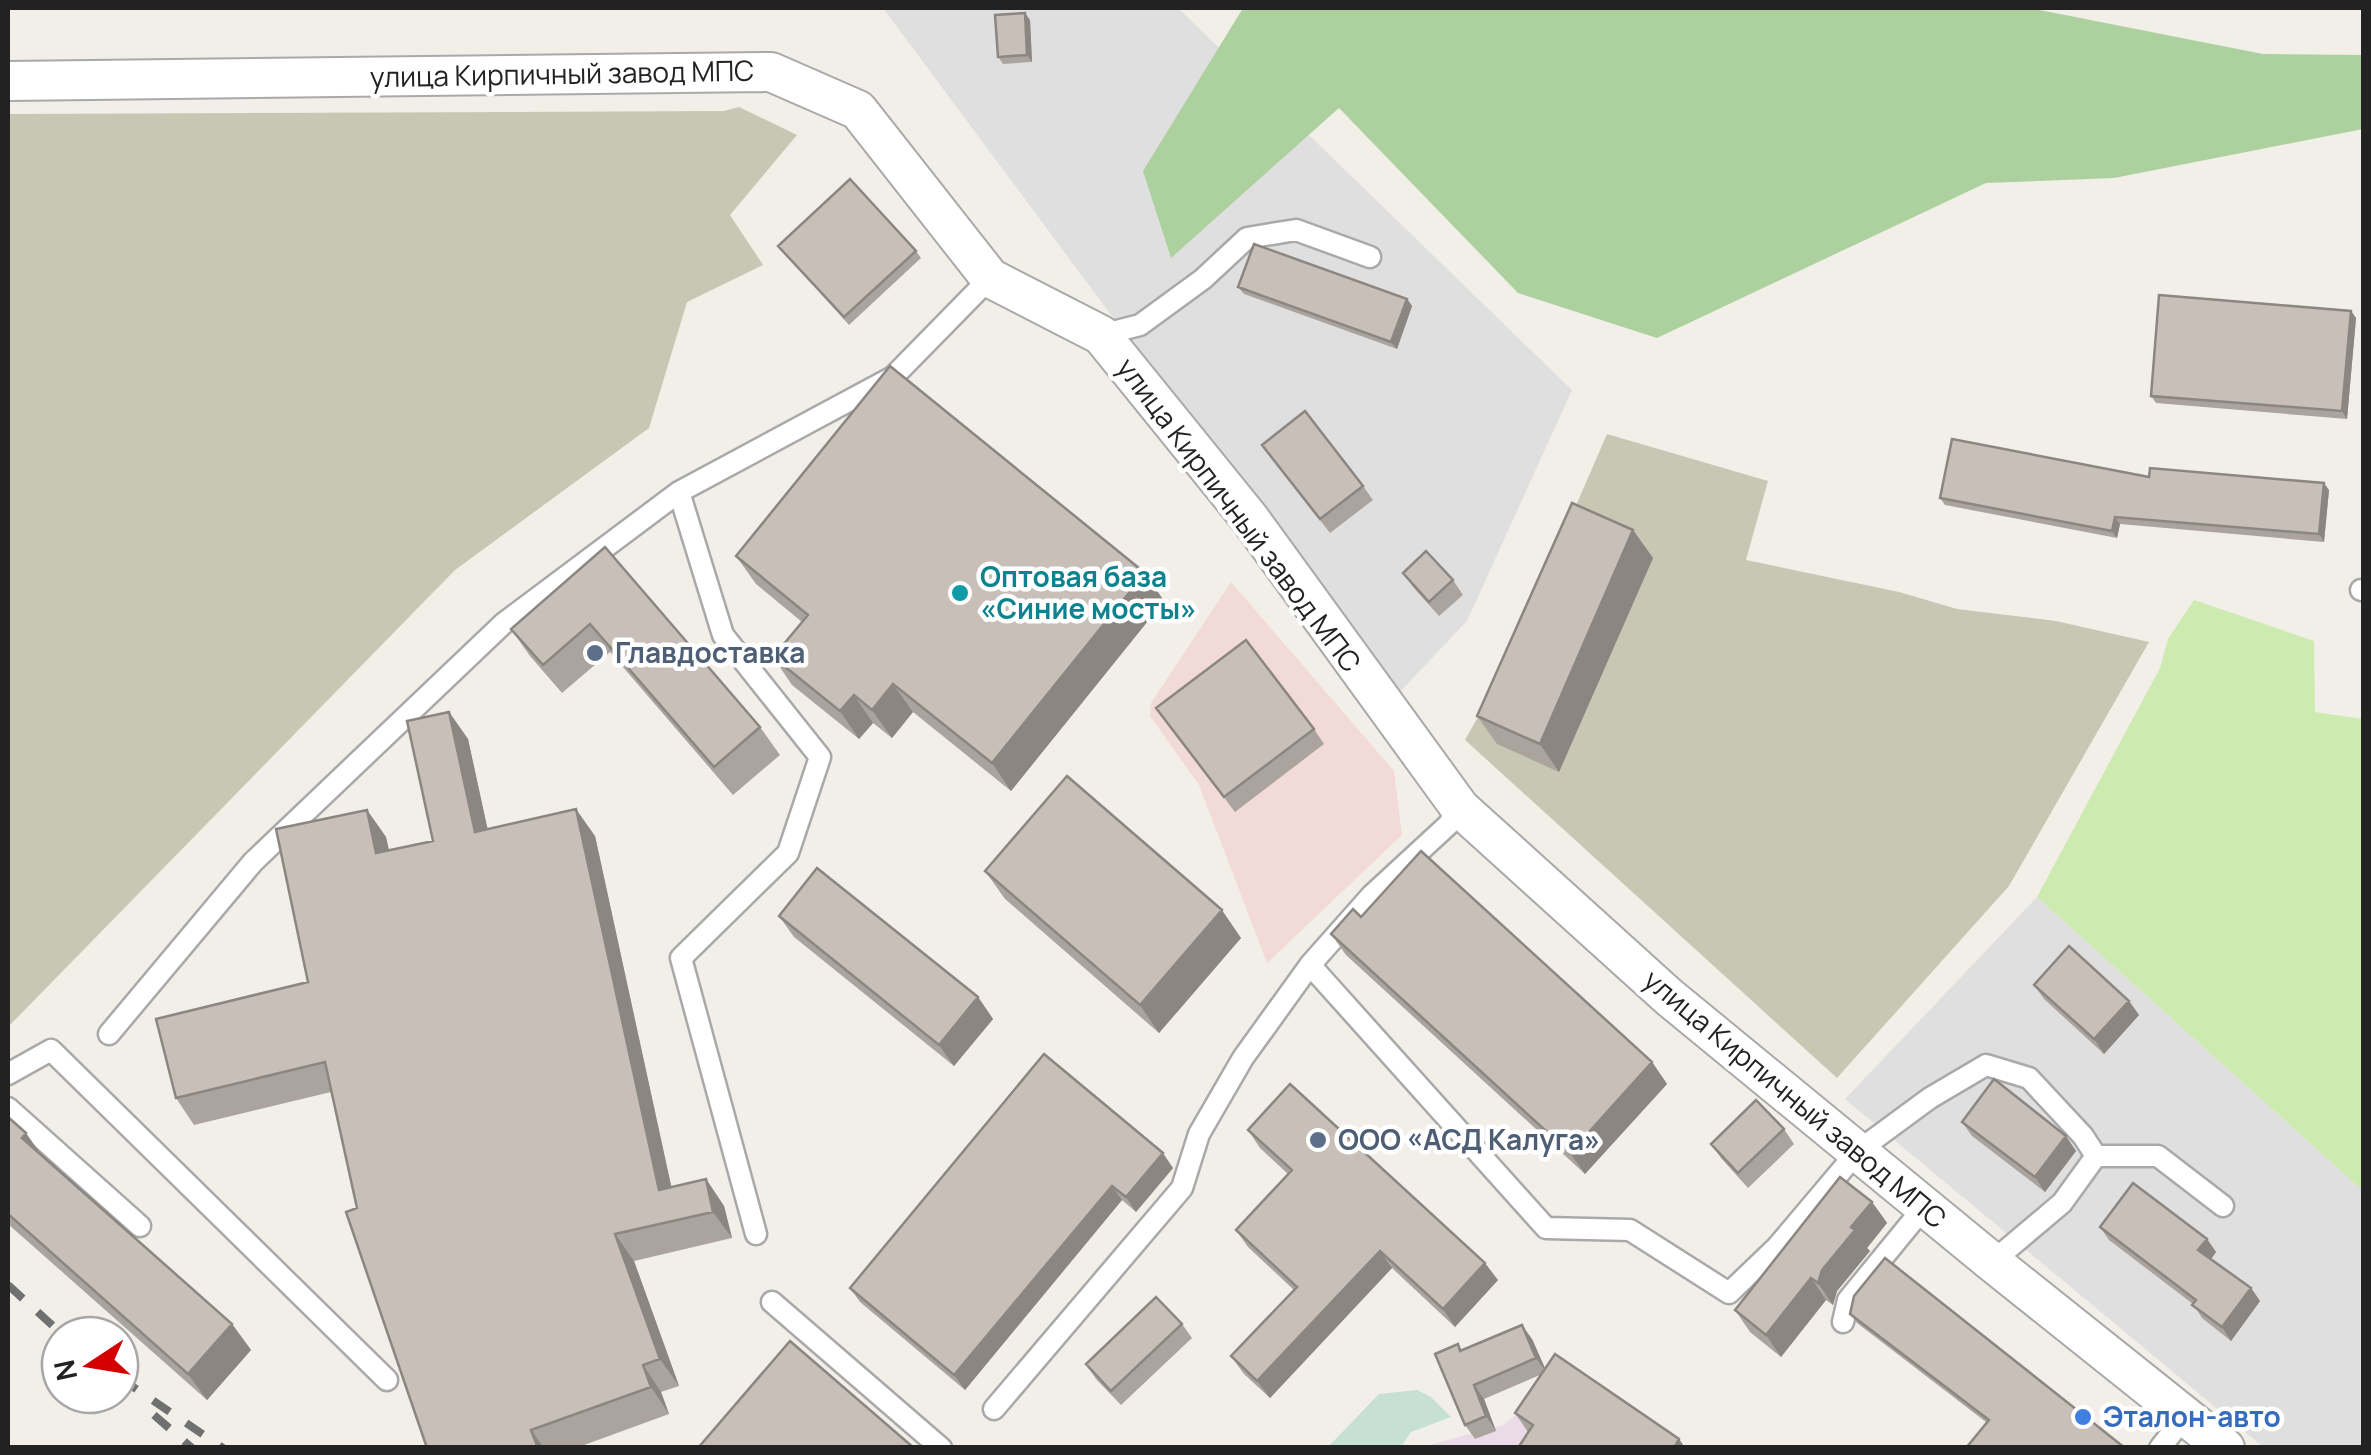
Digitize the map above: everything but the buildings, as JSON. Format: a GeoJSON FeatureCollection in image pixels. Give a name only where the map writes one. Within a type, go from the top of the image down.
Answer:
{"type":"FeatureCollection","features":[{"type":"Feature","properties":{"kind":"street","name":"улица Кирпичный завод МПС"},"geometry":{"type":"LineString","coordinates":[[8,81],[771,72],[858,110],[990,278],[1101,335],[1250,519],[1460,808],[1668,998],[2226,1448]]}},
{"type":"Feature","properties":{"kind":"lane"},"geometry":{"type":"LineString","coordinates":[[1101,335],[1140,325],[1202,279],[1247,238],[1296,230],[1370,258]]}},
{"type":"Feature","properties":{"kind":"lane"},"geometry":{"type":"LineString","coordinates":[[109,1034],[253,862],[504,624],[679,492],[893,376],[990,278]]}},
{"type":"Feature","properties":{"kind":"lane"},"geometry":{"type":"LineString","coordinates":[[679,492],[723,634],[820,758],[788,853],[681,958],[756,1234]]}},
{"type":"Feature","properties":{"kind":"lane"},"geometry":{"type":"LineString","coordinates":[[994,1409],[1182,1188],[1199,1134],[1243,1058],[1310,965],[1372,895],[1448,826],[1460,808]]}},
{"type":"Feature","properties":{"kind":"lane"},"geometry":{"type":"LineString","coordinates":[[1310,965],[1546,1228],[1630,1230],[1728,1293],[1777,1247],[1858,1152],[1930,1098],[1986,1065],[2029,1078],[2083,1136],[2096,1156]]}},
{"type":"Feature","properties":{"kind":"lane"},"geometry":{"type":"LineString","coordinates":[[8,1074],[51,1050],[387,1380]]}},
{"type":"Feature","properties":{"kind":"lane"},"geometry":{"type":"LineString","coordinates":[[8,1108],[140,1226]]}},
{"type":"Feature","properties":{"kind":"lane"},"geometry":{"type":"LineString","coordinates":[[2096,1156],[2158,1156],[2223,1206]]}},
{"type":"Feature","properties":{"kind":"lane"},"geometry":{"type":"LineString","coordinates":[[1992,1262],[2062,1202],[2096,1156]]}},
{"type":"Feature","properties":{"kind":"lane"},"geometry":{"type":"LineString","coordinates":[[1843,1322],[1848,1300],[1926,1206]]}},
{"type":"Feature","properties":{"kind":"lane"},"geometry":{"type":"LineString","coordinates":[[772,1302],[941,1448]]}},
{"type":"Feature","properties":{"kind":"lane"},"geometry":{"type":"LineString","coordinates":[[2160,1448],[2186,1415]]}},
{"type":"Feature","properties":{"kind":"shaded area"},"geometry":{"type":"Polygon","coordinates":[[[883,8],[1178,8],[1572,390],[1467,621],[1395,697],[883,8]]]}},
{"type":"Feature","properties":{"kind":"shaded area"},"geometry":{"type":"Polygon","coordinates":[[[739,107],[797,135],[730,215],[763,265],[687,302],[649,428],[455,570],[8,1027],[8,114],[724,111],[739,107]]]}},
{"type":"Feature","properties":{"kind":"shaded area"},"geometry":{"type":"Polygon","coordinates":[[[1607,434],[1768,481],[1746,560],[1899,592],[1957,609],[2056,621],[2149,642],[2009,886],[1837,1078],[1465,740],[1506,667],[1607,434]]]}},
{"type":"Feature","properties":{"kind":"shaded area"},"geometry":{"type":"Polygon","coordinates":[[[1231,582],[1394,771],[1402,835],[1267,963],[1199,785],[1150,716],[1151,703],[1231,582]]]}},
{"type":"Feature","properties":{"kind":"shaded area"},"geometry":{"type":"Polygon","coordinates":[[[2037,897],[2363,1191],[2363,1447],[2263,1447],[1845,1099],[2037,897]]]}},
{"type":"Feature","properties":{"kind":"shaded area"},"geometry":{"type":"Polygon","coordinates":[[[1561,1379],[1659,1448],[1418,1448],[1503,1425],[1561,1379]]]}},
{"type":"Feature","properties":{"kind":"shaded area"},"geometry":{"type":"Polygon","coordinates":[[[1417,1390],[1431,1397],[1451,1417],[1411,1432],[1401,1447],[1328,1447],[1379,1394],[1417,1390]]]}},
{"type":"Feature","properties":{"kind":"green space"},"geometry":{"type":"Polygon","coordinates":[[[1243,8],[2030,8],[2263,54],[2363,55],[2363,129],[2114,178],[1986,183],[1657,338],[1518,293],[1339,108],[1171,258],[1143,171],[1243,8]]]}},
{"type":"Feature","properties":{"kind":"green space"},"geometry":{"type":"Polygon","coordinates":[[[2194,600],[2314,641],[2315,712],[2363,719],[2363,1191],[2037,897],[2160,668],[2168,639],[2194,600]]]}},
{"type":"Feature","properties":{"kind":"railway"},"geometry":{"type":"LineString","coordinates":[[8,1285],[41,1315]]}},
{"type":"Feature","properties":{"kind":"railway"},"geometry":{"type":"LineString","coordinates":[[140,1392],[223,1448]]}},
{"type":"Feature","properties":{"kind":"railway"},"geometry":{"type":"LineString","coordinates":[[154,1415],[192,1448]]}},
{"type":"Feature","properties":{"kind":"place","name":"Оптовая база «Синие мосты»"},"geometry":{"type":"Point","coordinates":[960,593]}},
{"type":"Feature","properties":{"kind":"place","name":"Главдоставка"},"geometry":{"type":"Point","coordinates":[595,653]}},
{"type":"Feature","properties":{"kind":"place","name":"ООО «АСД Калуга»"},"geometry":{"type":"Point","coordinates":[1318,1140]}},
{"type":"Feature","properties":{"kind":"place","name":"Эталон-авто"},"geometry":{"type":"Point","coordinates":[2083,1417]}}]}
